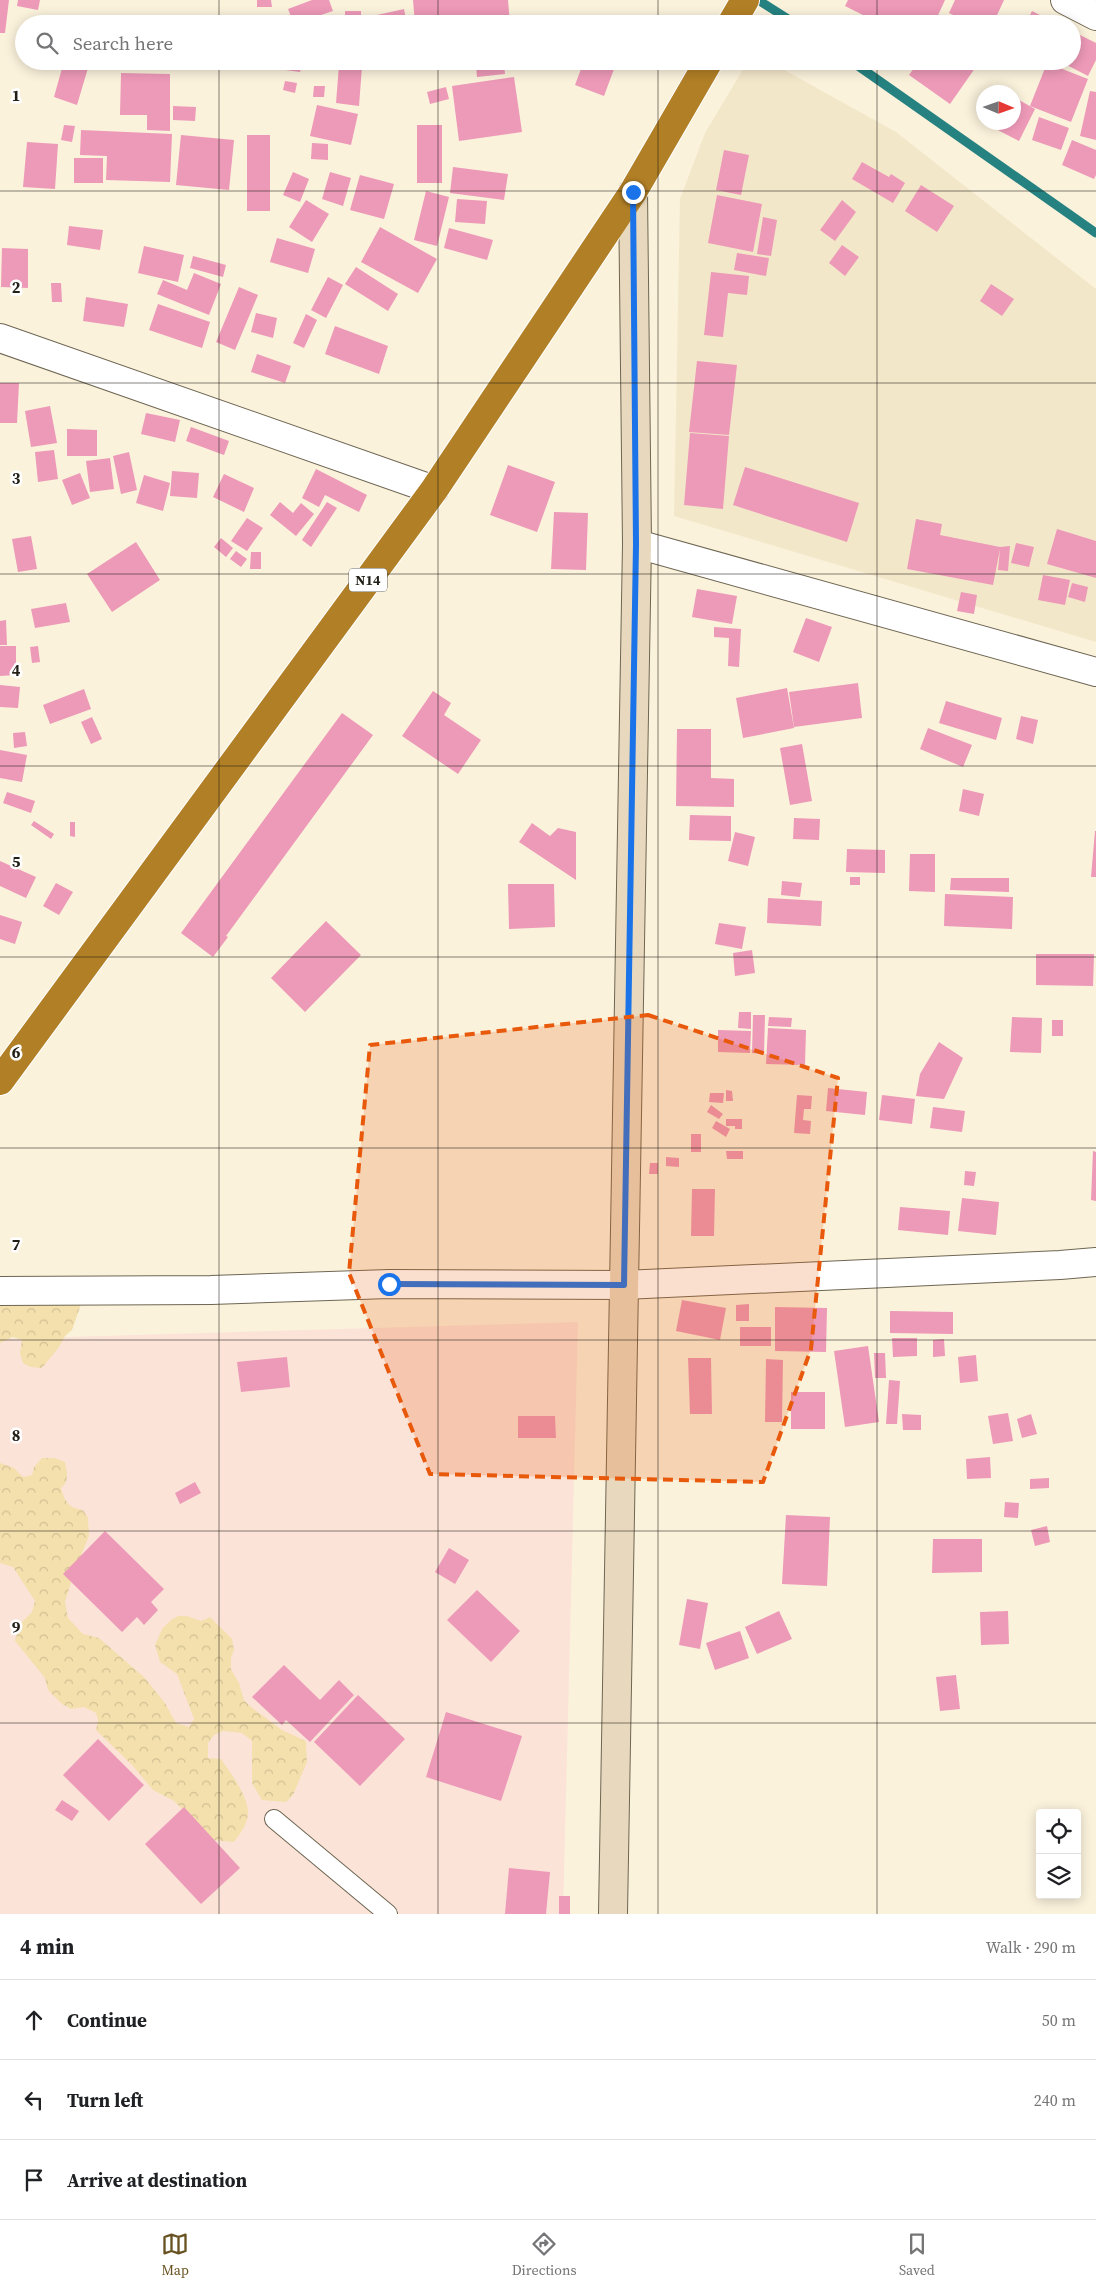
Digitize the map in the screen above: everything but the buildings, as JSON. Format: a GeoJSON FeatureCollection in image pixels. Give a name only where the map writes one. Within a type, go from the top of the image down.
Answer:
{"type":"FeatureCollection","features":[{"type":"Feature","properties":{"kind":"highway","name":"N14"},"geometry":{"type":"LineString","coordinates":[[0,1081],[434,490],[633,192],[704,70]]}},
{"type":"Feature","properties":{"kind":"street"},"geometry":{"type":"LineString","coordinates":[[1065,0],[1096,16]]}},
{"type":"Feature","properties":{"kind":"street"},"geometry":{"type":"LineString","coordinates":[[612,1914],[636,544],[633,192]]}},
{"type":"Feature","properties":{"kind":"street"},"geometry":{"type":"LineString","coordinates":[[0,338],[434,490]]}},
{"type":"Feature","properties":{"kind":"street"},"geometry":{"type":"LineString","coordinates":[[636,544],[1096,672]]}},
{"type":"Feature","properties":{"kind":"street"},"geometry":{"type":"LineString","coordinates":[[0,1291],[211,1290],[389,1284],[624,1285],[1096,1262]]}},
{"type":"Feature","properties":{"kind":"lane"},"geometry":{"type":"LineString","coordinates":[[274,1818],[388,1914]]}},
{"type":"Feature","properties":{"kind":"highlighted area"},"geometry":{"type":"Polygon","coordinates":[[[648,1015],[838,1078],[811,1349],[763,1482],[430,1474],[349,1273],[370,1045],[648,1015]]]}},
{"type":"Feature","properties":{"kind":"shaded area"},"geometry":{"type":"Polygon","coordinates":[[[743,70],[784,70],[896,132],[1096,289],[1096,642],[674,516],[680,199],[705,133],[743,70]]]}},
{"type":"Feature","properties":{"kind":"shaded area"},"geometry":{"type":"Polygon","coordinates":[[[578,1322],[563,1914],[0,1914],[0,1339],[578,1322]]]}},
{"type":"Feature","properties":{"kind":"green space"},"geometry":{"type":"Polygon","coordinates":[[[81,1297],[80,1307],[72,1330],[65,1336],[59,1347],[42,1368],[30,1367],[23,1363],[20,1353],[22,1340],[13,1337],[0,1343],[0,1301],[81,1297]]]}},
{"type":"Feature","properties":{"kind":"green space"},"geometry":{"type":"Polygon","coordinates":[[[42,1458],[55,1458],[65,1462],[67,1479],[61,1488],[64,1497],[71,1506],[83,1510],[88,1518],[89,1536],[75,1570],[65,1602],[68,1618],[83,1634],[99,1638],[144,1677],[165,1703],[176,1723],[189,1727],[194,1719],[177,1674],[160,1662],[155,1645],[162,1629],[178,1616],[187,1616],[201,1621],[210,1617],[232,1639],[234,1650],[231,1658],[231,1669],[239,1683],[244,1700],[282,1730],[306,1741],[307,1762],[293,1795],[286,1802],[262,1800],[252,1783],[252,1741],[242,1733],[223,1731],[214,1735],[208,1743],[208,1758],[221,1759],[238,1785],[247,1807],[246,1822],[234,1842],[213,1840],[174,1801],[153,1790],[132,1765],[96,1730],[98,1720],[96,1713],[84,1707],[71,1709],[62,1704],[48,1690],[45,1678],[15,1641],[19,1625],[32,1612],[35,1601],[13,1567],[0,1563],[0,1463],[14,1468],[23,1477],[32,1475],[34,1467],[42,1458]]]}},
{"type":"Feature","properties":{"kind":"waterway"},"geometry":{"type":"LineString","coordinates":[[758,0],[782,15]]}},
{"type":"Feature","properties":{"kind":"waterway"},"geometry":{"type":"LineString","coordinates":[[864,70],[1096,233]]}},
{"type":"Feature","properties":{"kind":"route"},"geometry":{"type":"LineString","coordinates":[[389,1284],[624,1285],[636,544],[633,192]]}}]}
